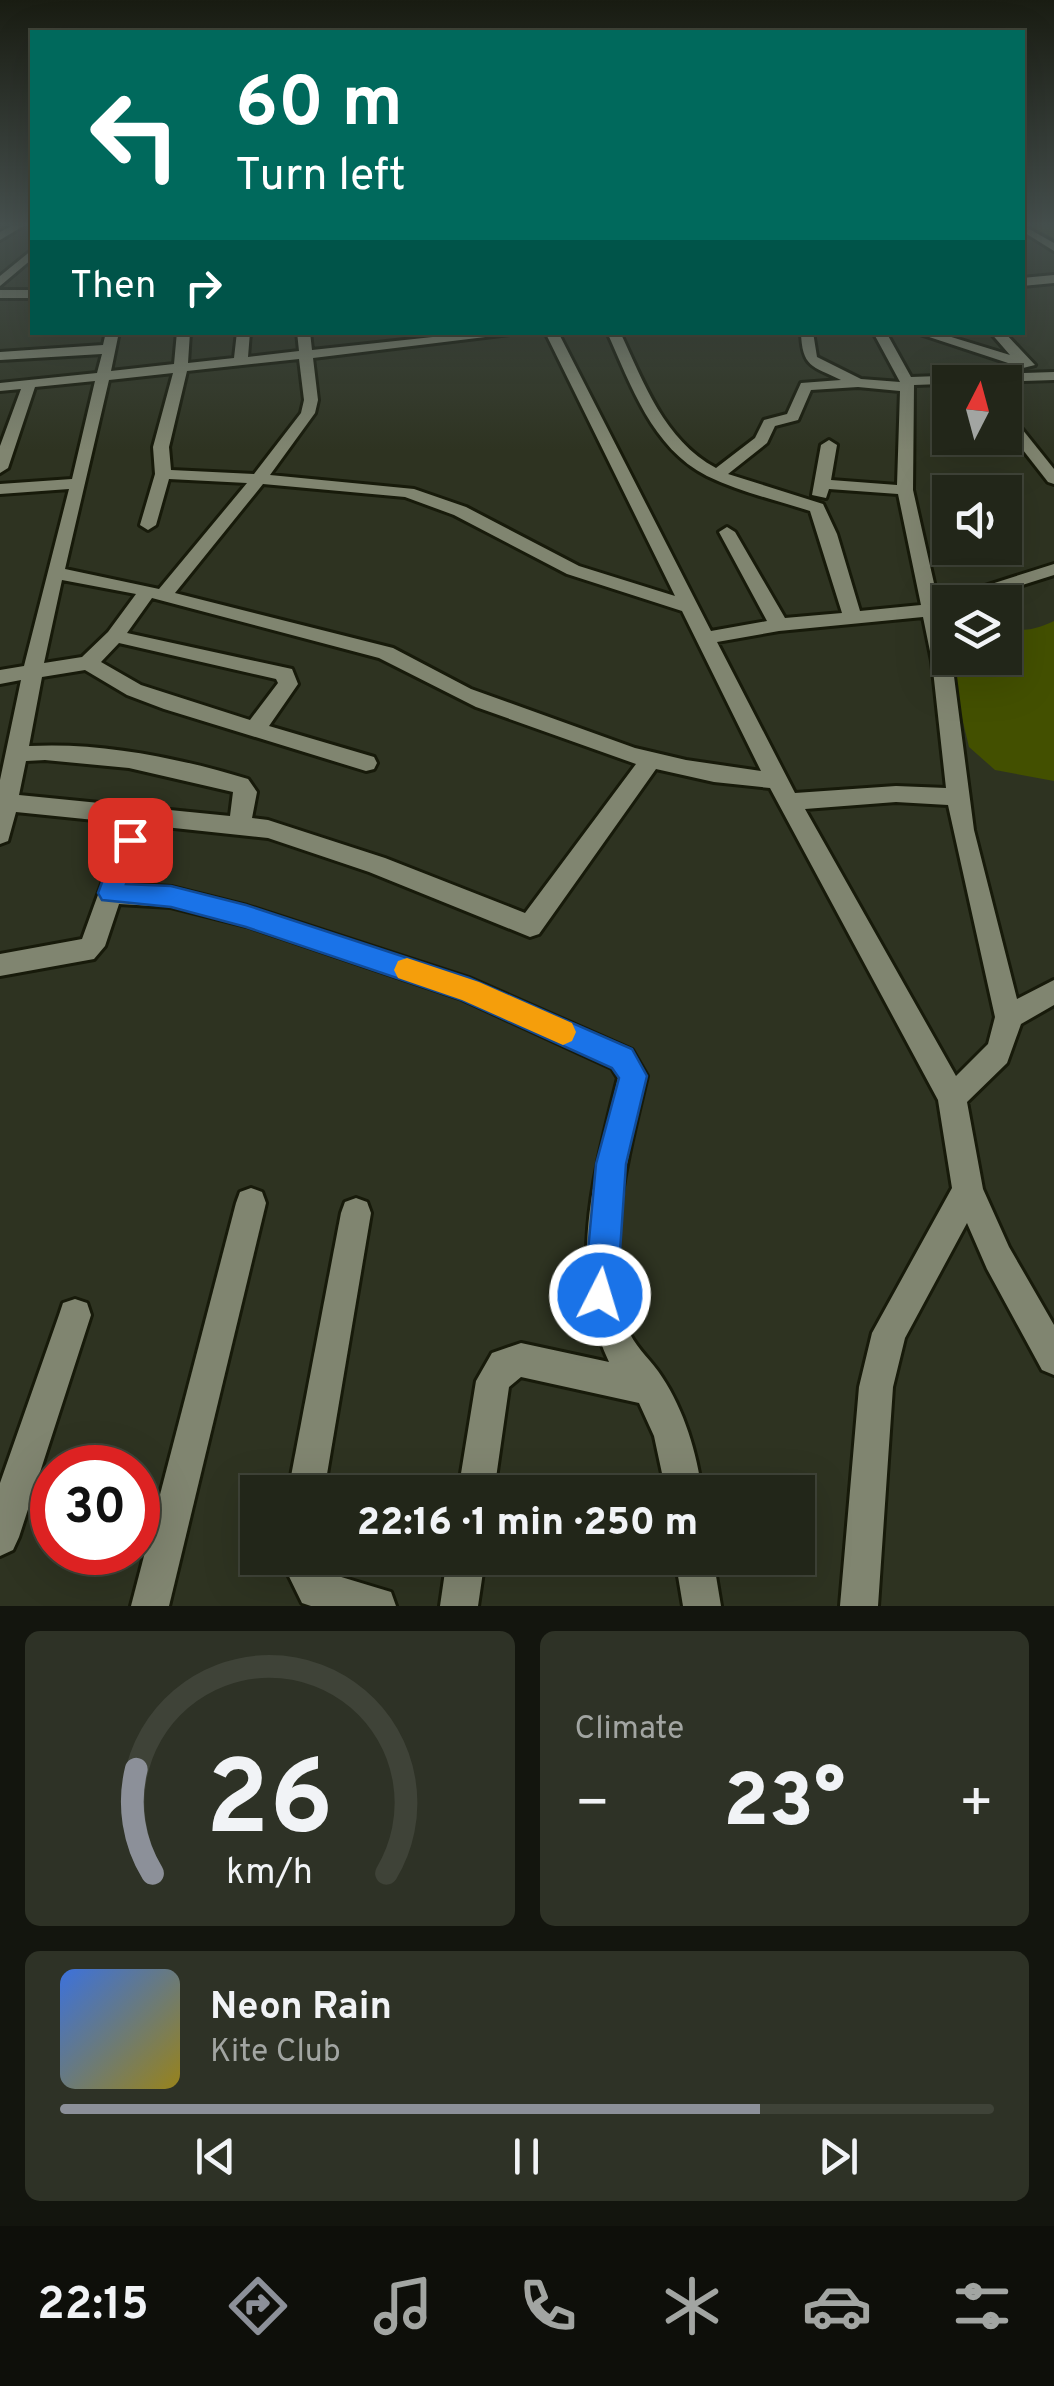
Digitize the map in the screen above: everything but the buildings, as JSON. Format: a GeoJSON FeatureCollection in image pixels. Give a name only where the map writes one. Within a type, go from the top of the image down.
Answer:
{"type":"FeatureCollection","features":[{"type":"Feature","properties":{"kind":"street"},"geometry":{"type":"LineString","coordinates":[[39,354],[46,335]]}},
{"type":"Feature","properties":{"kind":"street"},"geometry":{"type":"LineString","coordinates":[[148,525],[163,474],[160,447],[181,367],[184,335]]}},
{"type":"Feature","properties":{"kind":"street"},"geometry":{"type":"LineString","coordinates":[[242,360],[244,335]]}},
{"type":"Feature","properties":{"kind":"street"},"geometry":{"type":"LineString","coordinates":[[0,677],[88,663],[259,479],[310,407],[303,335]]}},
{"type":"Feature","properties":{"kind":"street"},"geometry":{"type":"LineString","coordinates":[[0,387],[306,353],[373,339],[463,335]]}},
{"type":"Feature","properties":{"kind":"street"},"geometry":{"type":"LineString","coordinates":[[552,335],[788,802],[952,1096],[968,1190],[998,1258],[1054,1358]]}},
{"type":"Feature","properties":{"kind":"street"},"geometry":{"type":"LineString","coordinates":[[614,335],[654,417],[702,467],[817,508],[831,532],[840,580],[853,617]]}},
{"type":"Feature","properties":{"kind":"street"},"geometry":{"type":"LineString","coordinates":[[807,335],[812,360],[858,382]]}},
{"type":"Feature","properties":{"kind":"street"},"geometry":{"type":"LineString","coordinates":[[882,335],[907,384],[905,490],[937,585]]}},
{"type":"Feature","properties":{"kind":"street"},"geometry":{"type":"LineString","coordinates":[[942,335],[1054,376]]}},
{"type":"Feature","properties":{"kind":"street"},"geometry":{"type":"LineString","coordinates":[[942,335],[963,365]]}},
{"type":"Feature","properties":{"kind":"street"},"geometry":{"type":"LineString","coordinates":[[999,335],[1054,391]]}},
{"type":"Feature","properties":{"kind":"street"},"geometry":{"type":"LineString","coordinates":[[0,356],[39,354],[112,341],[54,573],[0,835]]}},
{"type":"Feature","properties":{"kind":"street"},"geometry":{"type":"LineString","coordinates":[[1022,372],[1031,370]]}},
{"type":"Feature","properties":{"kind":"street"},"geometry":{"type":"LineString","coordinates":[[719,473],[762,440],[768,423],[792,417],[806,386],[932,383]]}},
{"type":"Feature","properties":{"kind":"street"},"geometry":{"type":"LineString","coordinates":[[0,468],[29,385]]}},
{"type":"Feature","properties":{"kind":"street"},"geometry":{"type":"LineString","coordinates":[[1022,439],[1054,479]]}},
{"type":"Feature","properties":{"kind":"street"},"geometry":{"type":"LineString","coordinates":[[817,508],[829,445]]}},
{"type":"Feature","properties":{"kind":"street"},"geometry":{"type":"LineString","coordinates":[[163,474],[408,492],[460,511],[573,570],[690,607]]}},
{"type":"Feature","properties":{"kind":"street"},"geometry":{"type":"LineString","coordinates":[[0,489],[79,483]]}},
{"type":"Feature","properties":{"kind":"street"},"geometry":{"type":"LineString","coordinates":[[822,484],[905,490]]}},
{"type":"Feature","properties":{"kind":"street"},"geometry":{"type":"LineString","coordinates":[[726,532],[779,625]]}},
{"type":"Feature","properties":{"kind":"street"},"geometry":{"type":"LineString","coordinates":[[1005,585],[1054,569]]}},
{"type":"Feature","properties":{"kind":"street"},"geometry":{"type":"LineString","coordinates":[[54,573],[155,593],[386,653],[414,673],[449,689],[649,762],[714,776],[777,780]]}},
{"type":"Feature","properties":{"kind":"street"},"geometry":{"type":"LineString","coordinates":[[705,638],[932,607]]}},
{"type":"Feature","properties":{"kind":"street"},"geometry":{"type":"LineString","coordinates":[[115,636],[286,674],[288,684],[256,728]]}},
{"type":"Feature","properties":{"kind":"street"},"geometry":{"type":"LineString","coordinates":[[88,663],[134,690],[366,763]]}},
{"type":"Feature","properties":{"kind":"street"},"geometry":{"type":"LineString","coordinates":[[943,675],[956,797],[1008,1017],[996,1061],[952,1096]]}},
{"type":"Feature","properties":{"kind":"street"},"geometry":{"type":"LineString","coordinates":[[16,754],[58,750],[105,754],[240,785],[246,792],[240,824]]}},
{"type":"Feature","properties":{"kind":"street"},"geometry":{"type":"LineString","coordinates":[[6,802],[240,824],[377,864],[530,926],[649,762]]}},
{"type":"Feature","properties":{"kind":"street"},"geometry":{"type":"LineString","coordinates":[[788,802],[896,794],[956,797]]}},
{"type":"Feature","properties":{"kind":"street"},"geometry":{"type":"LineString","coordinates":[[0,965],[86,952],[96,939],[139,813]]}},
{"type":"Feature","properties":{"kind":"street"},"geometry":{"type":"LineString","coordinates":[[110,893],[171,897],[246,916],[469,990],[622,1059],[633,1076],[611,1164],[600,1295],[618,1346],[650,1388],[678,1454],[681,1475]]}},
{"type":"Feature","properties":{"kind":"street"},"geometry":{"type":"LineString","coordinates":[[1008,1017],[1054,992]]}},
{"type":"Feature","properties":{"kind":"street"},"geometry":{"type":"LineString","coordinates":[[859,1606],[876,1386],[889,1333],[968,1190]]}},
{"type":"Feature","properties":{"kind":"street"},"geometry":{"type":"LineString","coordinates":[[150,1606],[250,1203]]}},
{"type":"Feature","properties":{"kind":"street"},"geometry":{"type":"LineString","coordinates":[[309,1475],[356,1212]]}},
{"type":"Feature","properties":{"kind":"street"},"geometry":{"type":"LineString","coordinates":[[0,1537],[74,1315]]}},
{"type":"Feature","properties":{"kind":"street"},"geometry":{"type":"LineString","coordinates":[[479,1475],[493,1381],[504,1365],[521,1360],[650,1388]]}},
{"type":"Feature","properties":{"kind":"street"},"geometry":{"type":"LineString","coordinates":[[309,1575],[316,1588],[377,1606]]}},
{"type":"Feature","properties":{"kind":"street"},"geometry":{"type":"LineString","coordinates":[[459,1606],[464,1575]]}},
{"type":"Feature","properties":{"kind":"street"},"geometry":{"type":"LineString","coordinates":[[697,1575],[702,1606]]}},
{"type":"Feature","properties":{"kind":"green space"},"geometry":{"type":"Polygon","coordinates":[[[1054,621],[1054,781],[995,770],[969,747],[952,675],[1022,675],[1022,630],[1054,621]]]}},
{"type":"Feature","properties":{"kind":"slow traffic"},"geometry":{"type":"LineString","coordinates":[[407,970],[469,990],[563,1032]]}},
{"type":"Feature","properties":{"kind":"route"},"geometry":{"type":"LineString","coordinates":[[130,840],[110,893],[171,897],[246,916],[469,990],[622,1059],[633,1076],[611,1164],[600,1295]]}}]}
